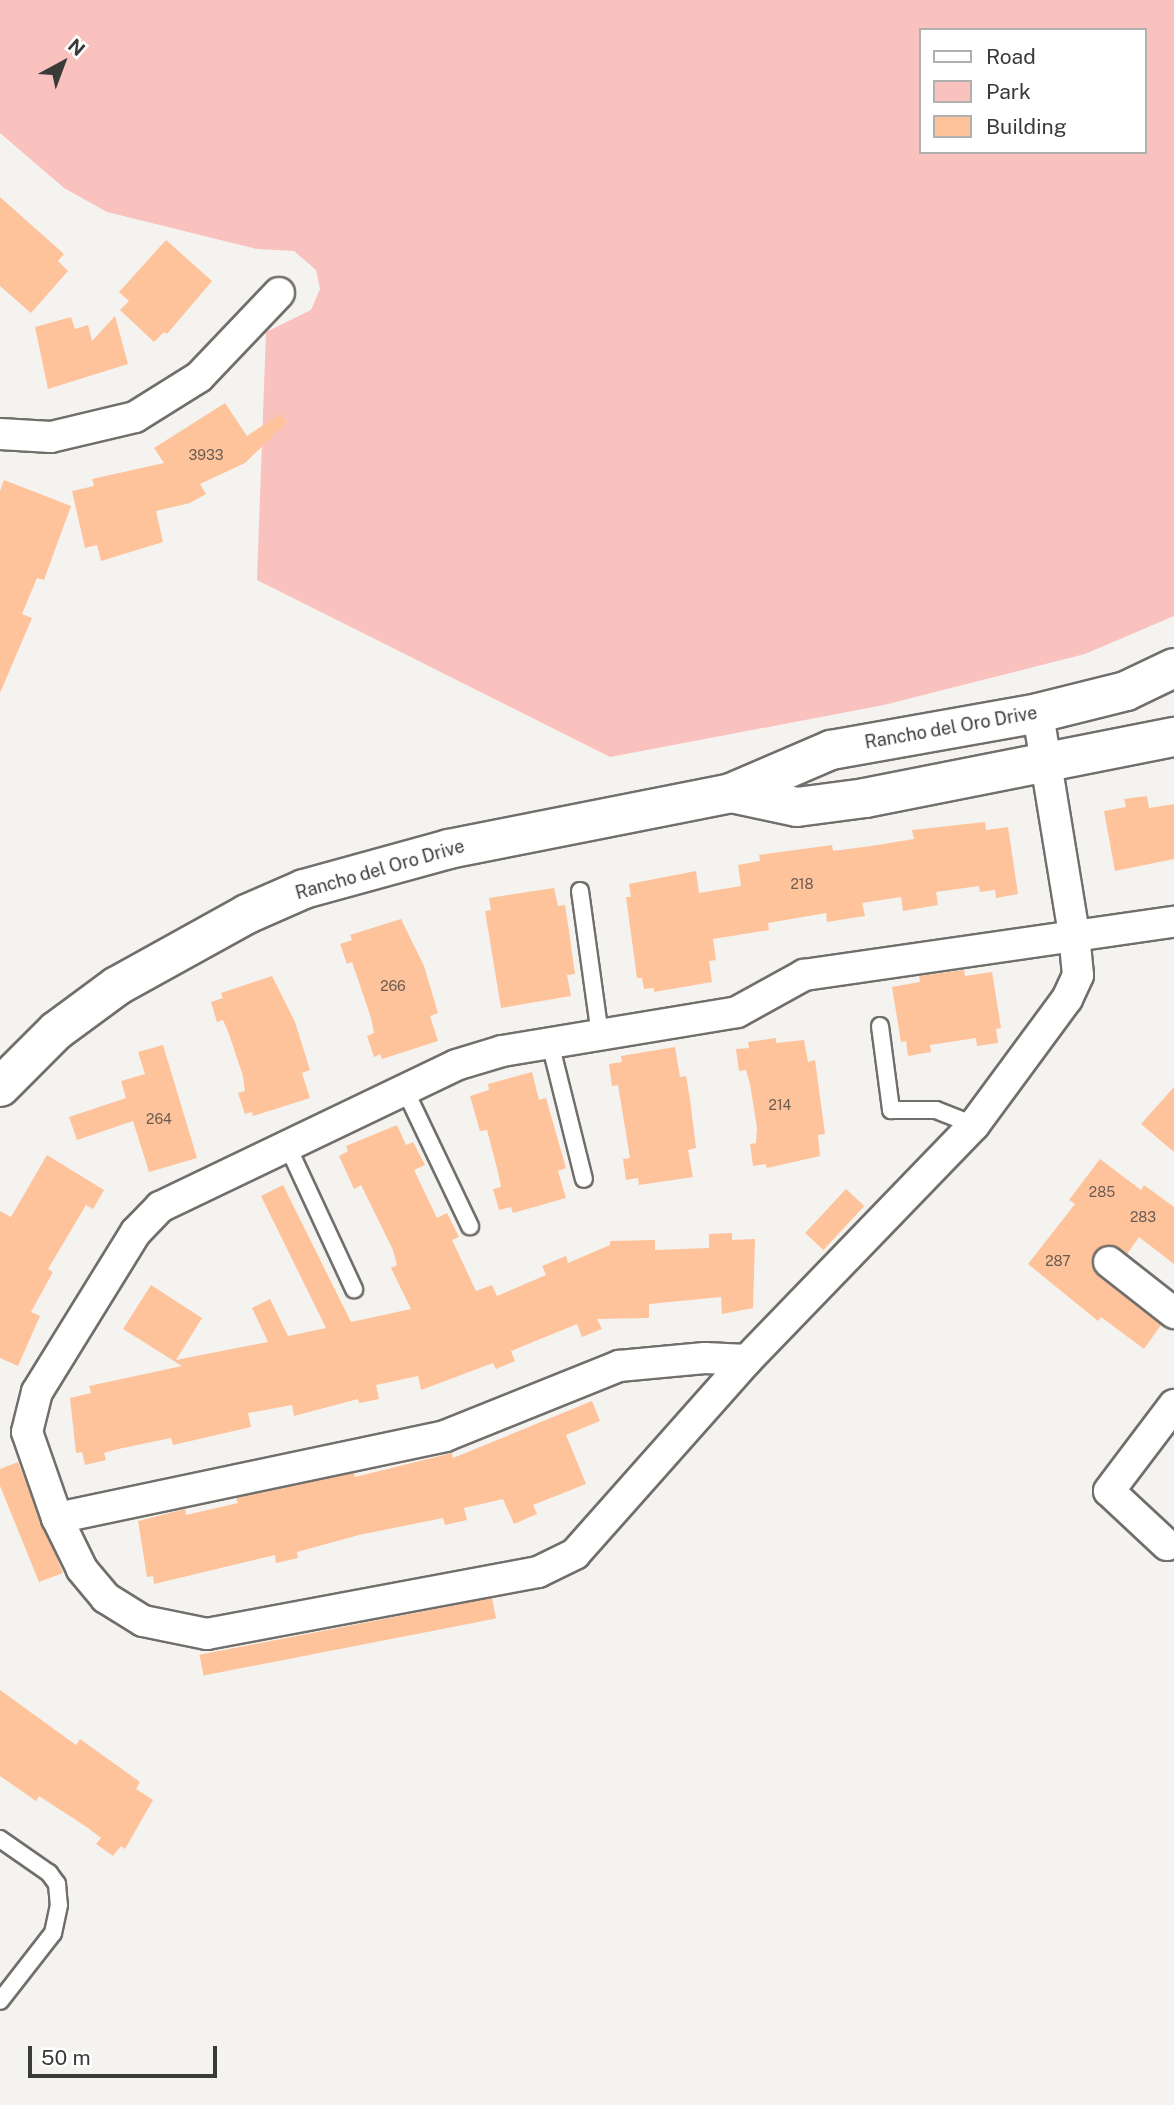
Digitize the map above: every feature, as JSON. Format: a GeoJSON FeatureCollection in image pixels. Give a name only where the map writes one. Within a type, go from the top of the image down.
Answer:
{"type":"FeatureCollection","features":[{"type":"Feature","properties":{"kind":"main road","name":"Rancho del Oro Drive"},"geometry":{"type":"LineString","coordinates":[[0,1087],[56,1031],[117,986],[247,914],[304,889],[449,849],[731,793],[831,750],[1038,713],[1126,691],[1174,668]]}},
{"type":"Feature","properties":{"kind":"main road","name":"Rancho del Oro Drive"},"geometry":{"type":"LineString","coordinates":[[731,793],[797,807],[1046,763],[1174,737]]}},
{"type":"Feature","properties":{"kind":"street"},"geometry":{"type":"LineString","coordinates":[[0,434],[51,437],[135,417],[199,377],[279,293]]}},
{"type":"Feature","properties":{"kind":"street"},"geometry":{"type":"LineString","coordinates":[[1038,713],[1074,934],[1078,975],[1067,999],[974,1125],[747,1360],[575,1553],[538,1572],[207,1634],[143,1621],[106,1598],[82,1569],[57,1518],[27,1432],[37,1392],[114,1265],[160,1207],[481,1056],[737,1012],[804,975],[1074,934],[1174,922]]}},
{"type":"Feature","properties":{"kind":"street"},"geometry":{"type":"LineString","coordinates":[[1109,1262],[1174,1313]]}},
{"type":"Feature","properties":{"kind":"street"},"geometry":{"type":"LineString","coordinates":[[57,1518],[445,1436],[619,1366],[682,1359],[747,1360]]}},
{"type":"Feature","properties":{"kind":"street"},"geometry":{"type":"LineString","coordinates":[[1167,1545],[1109,1491],[1174,1405]]}},
{"type":"Feature","properties":{"kind":"lane"},"geometry":{"type":"LineString","coordinates":[[580,891],[600,1035]]}},
{"type":"Feature","properties":{"kind":"lane"},"geometry":{"type":"LineString","coordinates":[[880,1026],[891,1110],[936,1110],[974,1125]]}},
{"type":"Feature","properties":{"kind":"lane"},"geometry":{"type":"LineString","coordinates":[[550,1043],[584,1179]]}},
{"type":"Feature","properties":{"kind":"lane"},"geometry":{"type":"LineString","coordinates":[[405,1090],[470,1226]]}},
{"type":"Feature","properties":{"kind":"lane"},"geometry":{"type":"LineString","coordinates":[[288,1147],[354,1289]]}},
{"type":"Feature","properties":{"kind":"lane"},"geometry":{"type":"LineString","coordinates":[[0,1839],[49,1873],[57,1884],[59,1905],[53,1933],[0,2001]]}},
{"type":"Feature","properties":{"kind":"green space"},"geometry":{"type":"Polygon","coordinates":[[[0,0],[1174,0],[1174,616],[1085,654],[884,705],[610,757],[257,580],[266,332],[311,310],[320,289],[316,270],[294,251],[257,249],[107,212],[64,188],[0,133],[0,0]]]}},
{"type":"Feature","properties":{"kind":"building"},"geometry":{"type":"Polygon","coordinates":[[[0,197],[64,254],[58,261],[68,271],[31,313],[0,286],[0,197]]]}},
{"type":"Feature","properties":{"kind":"building"},"geometry":{"type":"Polygon","coordinates":[[[166,240],[212,281],[167,334],[164,332],[154,342],[120,310],[129,301],[119,292],[166,240]]]}},
{"type":"Feature","properties":{"kind":"building"},"geometry":{"type":"Polygon","coordinates":[[[115,316],[128,364],[48,389],[35,327],[71,317],[75,329],[88,325],[92,341],[115,316]]]}},
{"type":"Feature","properties":{"kind":"building"},"geometry":{"type":"Polygon","coordinates":[[[225,403],[247,436],[280,414],[287,422],[245,463],[200,484],[206,494],[190,503],[156,511],[163,542],[101,561],[97,545],[85,548],[72,491],[94,486],[92,479],[164,463],[154,448],[225,403]]]}},
{"type":"Feature","properties":{"kind":"building"},"geometry":{"type":"Polygon","coordinates":[[[4,480],[71,506],[44,580],[37,578],[22,614],[32,618],[0,693],[0,491],[4,480]]]}},
{"type":"Feature","properties":{"kind":"building"},"geometry":{"type":"Polygon","coordinates":[[[1147,796],[1149,808],[1174,804],[1174,859],[1115,871],[1104,811],[1126,807],[1124,799],[1147,796]]]}},
{"type":"Feature","properties":{"kind":"building"},"geometry":{"type":"Polygon","coordinates":[[[985,822],[986,830],[1008,827],[1018,894],[996,898],[995,890],[980,892],[979,886],[936,892],[938,905],[903,911],[901,897],[862,903],[865,916],[827,922],[826,913],[768,923],[769,930],[713,939],[716,960],[709,961],[712,982],[654,992],[654,988],[644,989],[642,978],[637,978],[626,897],[631,897],[629,884],[696,871],[699,893],[741,886],[738,865],[760,861],[759,855],[832,845],[833,851],[871,846],[914,839],[912,830],[985,822]]]}},
{"type":"Feature","properties":{"kind":"building"},"geometry":{"type":"Polygon","coordinates":[[[554,888],[558,906],[565,905],[575,974],[567,975],[571,996],[501,1008],[485,911],[491,910],[489,898],[554,888]]]}},
{"type":"Feature","properties":{"kind":"building"},"geometry":{"type":"Polygon","coordinates":[[[401,919],[424,966],[438,1013],[430,1016],[438,1041],[382,1059],[380,1054],[374,1057],[367,1036],[374,1033],[371,1018],[352,962],[347,964],[340,944],[352,940],[350,935],[401,919]]]}},
{"type":"Feature","properties":{"kind":"building"},"geometry":{"type":"Polygon","coordinates":[[[964,970],[965,976],[992,972],[1001,1028],[996,1029],[998,1043],[977,1046],[976,1038],[930,1045],[931,1052],[908,1056],[906,1041],[901,1042],[892,987],[920,982],[919,976],[964,970]]]}},
{"type":"Feature","properties":{"kind":"building"},"geometry":{"type":"Polygon","coordinates":[[[272,976],[295,1022],[310,1070],[302,1073],[310,1098],[253,1116],[252,1112],[245,1114],[238,1093],[245,1091],[243,1076],[223,1020],[217,1022],[211,1002],[223,998],[221,993],[272,976]]]}},
{"type":"Feature","properties":{"kind":"building"},"geometry":{"type":"Polygon","coordinates":[[[776,1038],[776,1043],[804,1040],[808,1062],[815,1060],[825,1134],[818,1135],[820,1156],[767,1168],[766,1164],[753,1166],[750,1144],[756,1143],[757,1128],[750,1084],[746,1070],[739,1071],[736,1049],[749,1048],[748,1042],[776,1038]]]}},
{"type":"Feature","properties":{"kind":"building"},"geometry":{"type":"Polygon","coordinates":[[[163,1045],[197,1158],[149,1172],[133,1121],[77,1140],[69,1117],[126,1098],[121,1081],[145,1074],[138,1052],[163,1045]]]}},
{"type":"Feature","properties":{"kind":"building"},"geometry":{"type":"Polygon","coordinates":[[[675,1047],[680,1077],[686,1076],[690,1099],[696,1148],[688,1150],[693,1177],[639,1185],[638,1178],[626,1180],[623,1159],[630,1158],[618,1085],[612,1086],[609,1064],[622,1062],[621,1056],[675,1047]]]}},
{"type":"Feature","properties":{"kind":"building"},"geometry":{"type":"Polygon","coordinates":[[[532,1072],[539,1100],[546,1098],[566,1168],[558,1171],[566,1198],[513,1213],[511,1207],[499,1210],[493,1189],[501,1187],[498,1172],[487,1130],[480,1131],[470,1096],[489,1090],[488,1084],[532,1072]]]}},
{"type":"Feature","properties":{"kind":"building"},"geometry":{"type":"Polygon","coordinates":[[[1174,1087],[1174,1152],[1141,1124],[1174,1087]]]}},
{"type":"Feature","properties":{"kind":"building"},"geometry":{"type":"Polygon","coordinates":[[[397,1125],[406,1145],[413,1142],[425,1165],[414,1170],[437,1218],[447,1213],[459,1237],[452,1240],[476,1291],[492,1285],[497,1296],[546,1275],[542,1266],[566,1256],[568,1263],[610,1245],[610,1241],[655,1240],[655,1250],[709,1248],[709,1234],[732,1233],[732,1240],[755,1239],[753,1308],[722,1314],[721,1297],[649,1304],[649,1318],[597,1319],[602,1329],[582,1337],[577,1324],[511,1351],[515,1361],[496,1369],[493,1363],[421,1390],[418,1376],[376,1385],[379,1399],[359,1403],[358,1399],[294,1416],[292,1405],[248,1413],[251,1427],[173,1445],[171,1438],[118,1449],[104,1453],[106,1460],[85,1465],[82,1452],[76,1453],[70,1398],[91,1393],[89,1386],[182,1366],[123,1329],[151,1285],[202,1318],[176,1360],[268,1342],[252,1308],[270,1299],[288,1336],[326,1328],[261,1196],[283,1185],[351,1322],[411,1309],[391,1268],[397,1265],[393,1250],[361,1185],[354,1189],[339,1156],[348,1151],[346,1146],[397,1125]]]}},
{"type":"Feature","properties":{"kind":"building"},"geometry":{"type":"Polygon","coordinates":[[[47,1155],[104,1190],[93,1209],[86,1205],[48,1269],[53,1272],[31,1312],[40,1316],[18,1366],[0,1358],[0,1211],[11,1217],[47,1155]]]}},
{"type":"Feature","properties":{"kind":"building"},"geometry":{"type":"Polygon","coordinates":[[[1100,1159],[1141,1190],[1144,1185],[1174,1207],[1174,1264],[1139,1237],[1127,1254],[1112,1245],[1103,1246],[1092,1259],[1098,1276],[1161,1325],[1144,1349],[1101,1317],[1098,1321],[1028,1264],[1075,1204],[1069,1200],[1100,1159]]]}},
{"type":"Feature","properties":{"kind":"building"},"geometry":{"type":"Polygon","coordinates":[[[846,1189],[864,1206],[823,1250],[805,1233],[846,1189]]]}},
{"type":"Feature","properties":{"kind":"building"},"geometry":{"type":"Polygon","coordinates":[[[592,1401],[600,1421],[566,1435],[586,1484],[533,1505],[537,1514],[514,1524],[503,1499],[464,1508],[467,1520],[445,1525],[443,1518],[359,1535],[297,1552],[298,1558],[276,1563],[275,1555],[154,1584],[153,1576],[147,1577],[138,1521],[185,1509],[186,1515],[238,1503],[236,1498],[354,1473],[355,1477],[452,1453],[453,1458],[592,1401]]]}},
{"type":"Feature","properties":{"kind":"building"},"geometry":{"type":"Polygon","coordinates":[[[18,1462],[63,1573],[39,1582],[0,1486],[0,1469],[18,1462]]]}},
{"type":"Feature","properties":{"kind":"building"},"geometry":{"type":"Polygon","coordinates":[[[492,1598],[496,1619],[203,1675],[199,1655],[492,1598]]]}},
{"type":"Feature","properties":{"kind":"building"},"geometry":{"type":"Polygon","coordinates":[[[0,1690],[76,1745],[80,1739],[140,1782],[136,1789],[153,1800],[125,1849],[121,1846],[113,1856],[96,1844],[101,1838],[88,1828],[39,1796],[36,1801],[0,1776],[0,1690]]]}}]}
